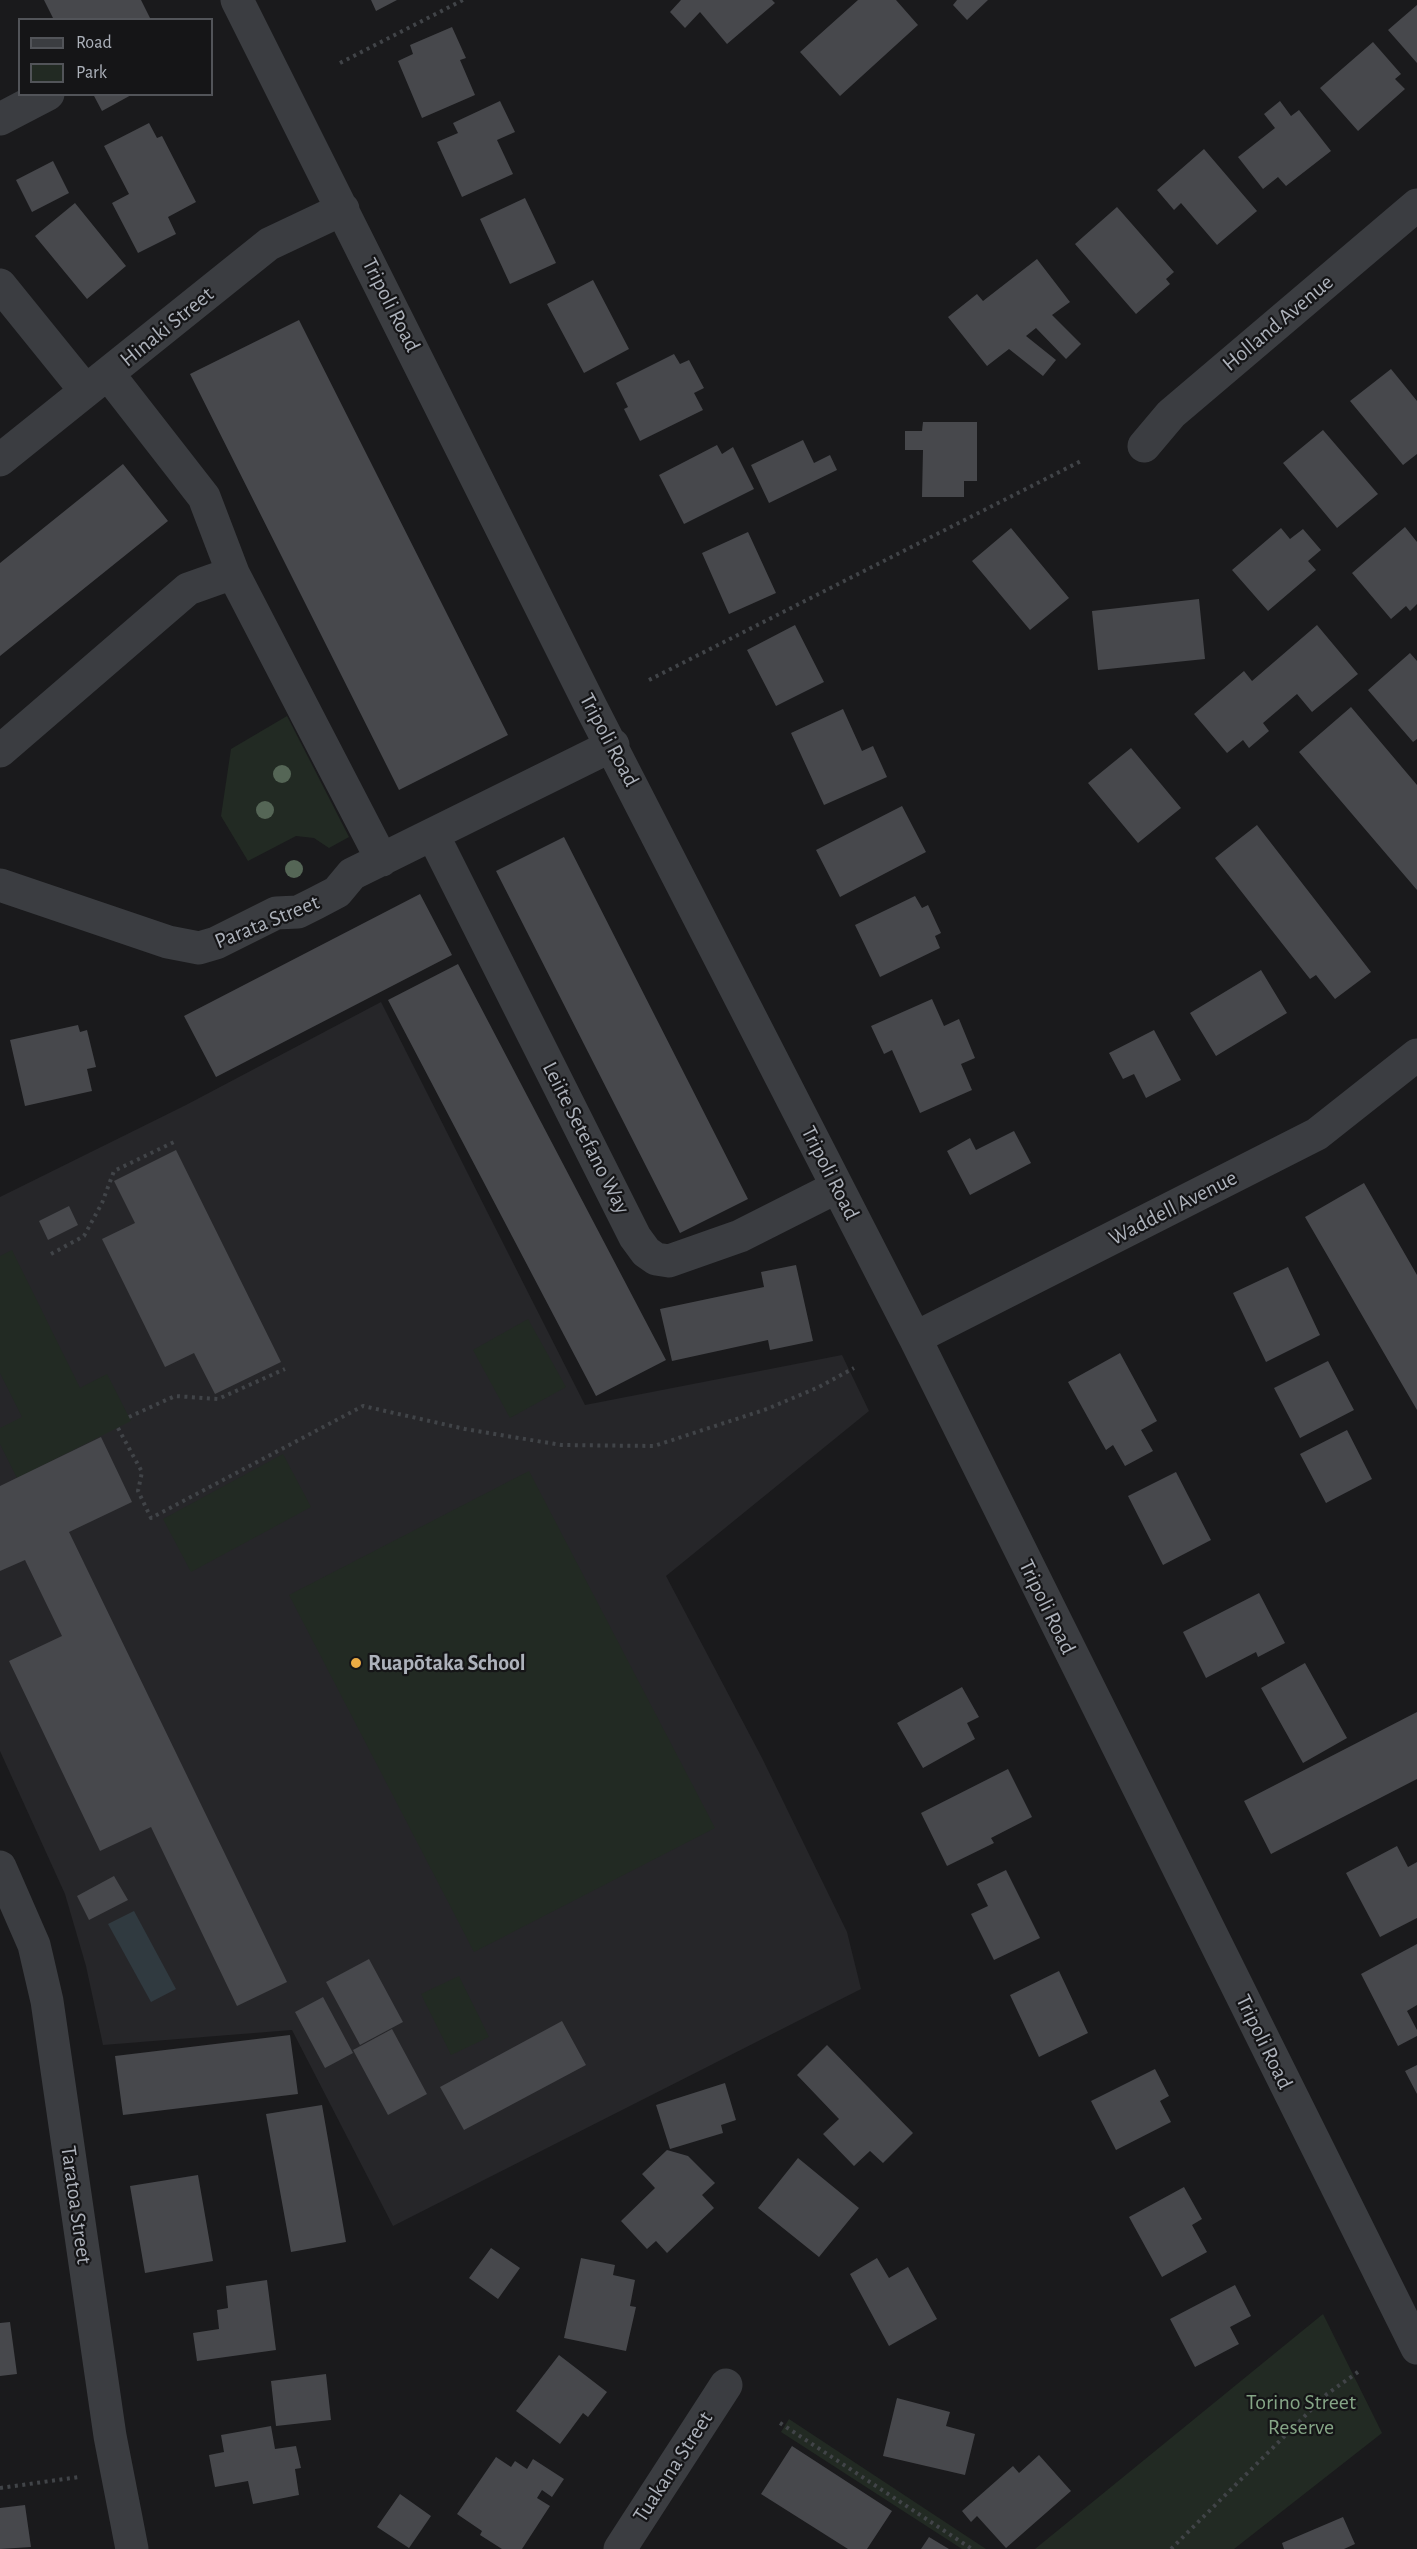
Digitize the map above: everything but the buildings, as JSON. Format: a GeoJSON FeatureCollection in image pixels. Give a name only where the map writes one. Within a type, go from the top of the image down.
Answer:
{"type":"FeatureCollection","features":[{"type":"Feature","properties":{"kind":"street","name":"Tripoli Road"},"geometry":{"type":"LineString","coordinates":[[237,0],[592,709],[613,745],[915,1338],[1417,2348]]}},
{"type":"Feature","properties":{"kind":"street"},"geometry":{"type":"LineString","coordinates":[[0,119],[44,96]]}},
{"type":"Feature","properties":{"kind":"street","name":"Holland Avenue"},"geometry":{"type":"LineString","coordinates":[[1144,446],[1171,414],[1417,205]]}},
{"type":"Feature","properties":{"kind":"street","name":"Hinaki Street"},"geometry":{"type":"LineString","coordinates":[[0,460],[269,244],[343,209]]}},
{"type":"Feature","properties":{"kind":"street"},"geometry":{"type":"LineString","coordinates":[[0,285],[97,382],[204,497],[233,573],[382,860]]}},
{"type":"Feature","properties":{"kind":"street"},"geometry":{"type":"LineString","coordinates":[[0,751],[188,589],[233,573]]}},
{"type":"Feature","properties":{"kind":"street","name":"Parata Street"},"geometry":{"type":"LineString","coordinates":[[0,885],[168,942],[199,948],[216,943],[276,914],[298,912],[337,892],[352,874],[613,745]]}},
{"type":"Feature","properties":{"kind":"street","name":"Leiite Setefano Way"},"geometry":{"type":"LineString","coordinates":[[434,835],[630,1226],[646,1252],[656,1259],[669,1261],[740,1236],[837,1187]]}},
{"type":"Feature","properties":{"kind":"street","name":"Waddell Avenue"},"geometry":{"type":"LineString","coordinates":[[915,1338],[1317,1134],[1417,1055]]}},
{"type":"Feature","properties":{"kind":"street","name":"Taratoa Street"},"geometry":{"type":"LineString","coordinates":[[0,1867],[34,1945],[47,2001],[110,2436],[132,2549]]}},
{"type":"Feature","properties":{"kind":"street","name":"Tuakana Street"},"geometry":{"type":"LineString","coordinates":[[620,2549],[726,2385]]}},
{"type":"Feature","properties":{"kind":"path"},"geometry":{"type":"LineString","coordinates":[[340,63],[463,0]]}},
{"type":"Feature","properties":{"kind":"path"},"geometry":{"type":"LineString","coordinates":[[649,680],[1081,461]]}},
{"type":"Feature","properties":{"kind":"path"},"geometry":{"type":"LineString","coordinates":[[51,1254],[84,1236],[102,1203],[114,1171],[176,1141]]}},
{"type":"Feature","properties":{"kind":"path"},"geometry":{"type":"LineString","coordinates":[[118,1428],[142,1472],[138,1491],[151,1518],[363,1406],[465,1429],[561,1445],[654,1446],[767,1410],[819,1387],[854,1368]]}},
{"type":"Feature","properties":{"kind":"path"},"geometry":{"type":"LineString","coordinates":[[129,1417],[175,1396],[218,1399],[285,1369]]}},
{"type":"Feature","properties":{"kind":"path"},"geometry":{"type":"LineString","coordinates":[[1171,2549],[1327,2394],[1359,2372]]}},
{"type":"Feature","properties":{"kind":"path"},"geometry":{"type":"LineString","coordinates":[[780,2423],[972,2549]]}},
{"type":"Feature","properties":{"kind":"path"},"geometry":{"type":"LineString","coordinates":[[0,2488],[84,2476]]}},
{"type":"Feature","properties":{"kind":"shaded area","name":"Ruapōtaka School"},"geometry":{"type":"Polygon","coordinates":[[[381,1002],[585,1405],[842,1355],[869,1411],[666,1576],[762,1758],[847,1932],[861,1989],[393,2226],[292,2030],[103,2045],[86,1966],[65,1894],[0,1751],[0,1197],[186,1105],[381,1002]]]}},
{"type":"Feature","properties":{"kind":"shaded area"},"geometry":{"type":"Polygon","coordinates":[[[134,1911],[176,1989],[151,2002],[108,1924],[134,1911]]]}},
{"type":"Feature","properties":{"kind":"green space"},"geometry":{"type":"Polygon","coordinates":[[[287,716],[349,837],[329,848],[314,838],[296,836],[248,861],[221,816],[231,749],[287,716]]]}},
{"type":"Feature","properties":{"kind":"green space"},"geometry":{"type":"Polygon","coordinates":[[[12,1250],[80,1388],[107,1374],[131,1421],[17,1478],[0,1444],[0,1428],[22,1417],[0,1373],[0,1256],[12,1250]]]}},
{"type":"Feature","properties":{"kind":"green space"},"geometry":{"type":"Polygon","coordinates":[[[528,1319],[566,1387],[510,1418],[473,1350],[528,1319]]]}},
{"type":"Feature","properties":{"kind":"green space"},"geometry":{"type":"Polygon","coordinates":[[[283,1454],[311,1507],[191,1572],[163,1519],[283,1454]]]}},
{"type":"Feature","properties":{"kind":"green space"},"geometry":{"type":"Polygon","coordinates":[[[529,1471],[715,1828],[474,1952],[289,1595],[529,1471]]]}},
{"type":"Feature","properties":{"kind":"green space"},"geometry":{"type":"Polygon","coordinates":[[[459,1976],[489,2037],[451,2055],[421,1994],[459,1976]]]}},
{"type":"Feature","properties":{"kind":"green space","name":"Torino Street Reserve"},"geometry":{"type":"Polygon","coordinates":[[[1323,2314],[1382,2433],[1234,2549],[1035,2549],[1323,2314]]]}},
{"type":"Feature","properties":{"kind":"green space"},"geometry":{"type":"Polygon","coordinates":[[[789,2419],[986,2549],[962,2549],[781,2432],[789,2419]]]}},
{"type":"Feature","properties":{"kind":"place","name":"Ruapōtaka School"},"geometry":{"type":"Point","coordinates":[356,1663]}}]}
